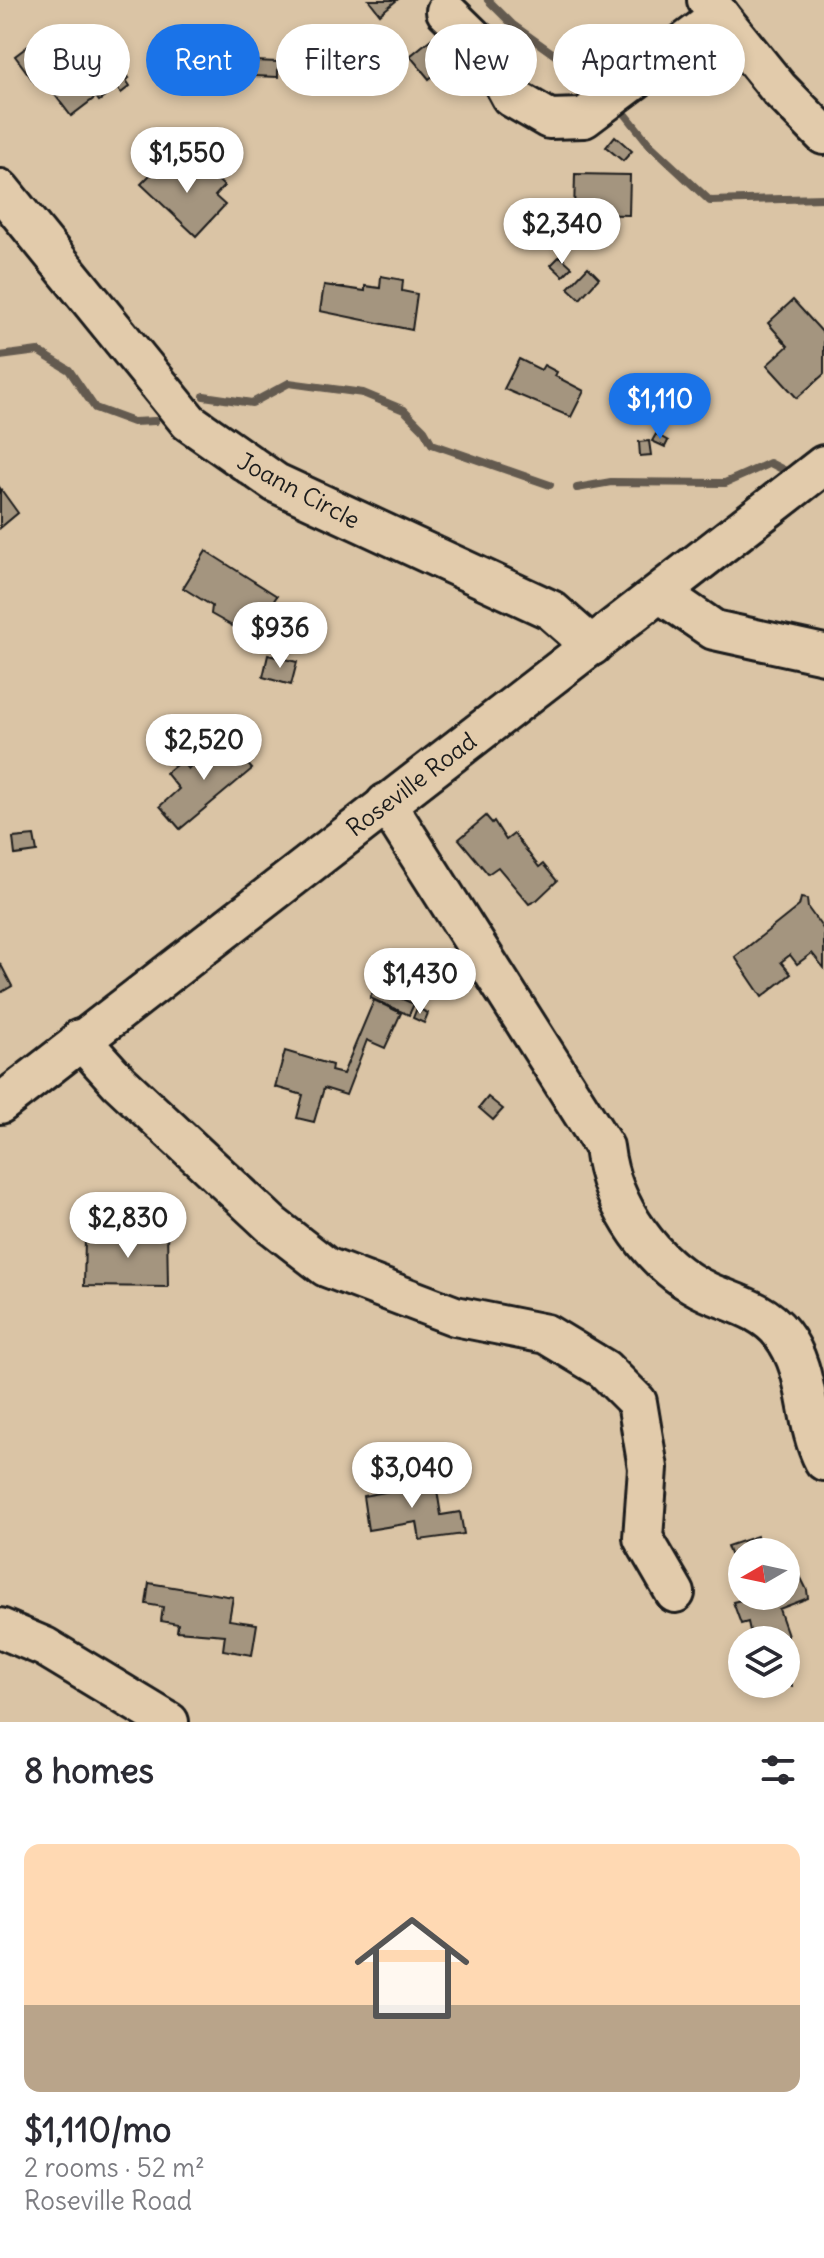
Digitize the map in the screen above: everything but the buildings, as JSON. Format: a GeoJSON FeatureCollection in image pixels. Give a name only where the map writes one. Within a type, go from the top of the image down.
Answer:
{"type":"FeatureCollection","features":[{"type":"Feature","properties":{"kind":"street"},"geometry":{"type":"LineString","coordinates":[[446,11],[485,49],[511,97],[549,119],[584,118],[714,8],[778,88],[824,135]]}},
{"type":"Feature","properties":{"kind":"street","name":"Joann Circle"},"geometry":{"type":"LineString","coordinates":[[0,189],[189,422],[216,444],[276,483],[551,610],[592,646]]}},
{"type":"Feature","properties":{"kind":"street","name":"Roseville Road"},"geometry":{"type":"LineString","coordinates":[[0,1104],[824,465]]}},
{"type":"Feature","properties":{"kind":"street"},"geometry":{"type":"LineString","coordinates":[[660,593],[714,630],[824,654]]}},
{"type":"Feature","properties":{"kind":"street"},"geometry":{"type":"LineString","coordinates":[[386,803],[604,1147],[618,1199],[648,1245],[685,1278],[765,1318],[781,1332],[796,1357],[814,1436],[824,1461]]}},
{"type":"Feature","properties":{"kind":"street"},"geometry":{"type":"LineString","coordinates":[[80,1039],[119,1082],[272,1225],[326,1267],[455,1316],[546,1334],[604,1369],[637,1402],[648,1468],[643,1538],[675,1593]]}},
{"type":"Feature","properties":{"kind":"street"},"geometry":{"type":"LineString","coordinates":[[0,1628],[45,1647],[169,1722]]}},
{"type":"Feature","properties":{"kind":"waterway"},"geometry":{"type":"LineString","coordinates":[[488,0],[513,25],[553,54]]}},
{"type":"Feature","properties":{"kind":"waterway"},"geometry":{"type":"LineString","coordinates":[[619,106],[650,145],[710,201],[824,198]]}},
{"type":"Feature","properties":{"kind":"waterway"},"geometry":{"type":"LineString","coordinates":[[0,356],[38,351],[69,370],[95,408],[133,422],[155,421]]}},
{"type":"Feature","properties":{"kind":"waterway"},"geometry":{"type":"LineString","coordinates":[[204,396],[252,403],[289,383],[363,393],[404,410],[424,430],[432,444],[550,485]]}},
{"type":"Feature","properties":{"kind":"waterway"},"geometry":{"type":"LineString","coordinates":[[577,488],[611,482],[725,483],[770,463],[784,470]]}}]}
